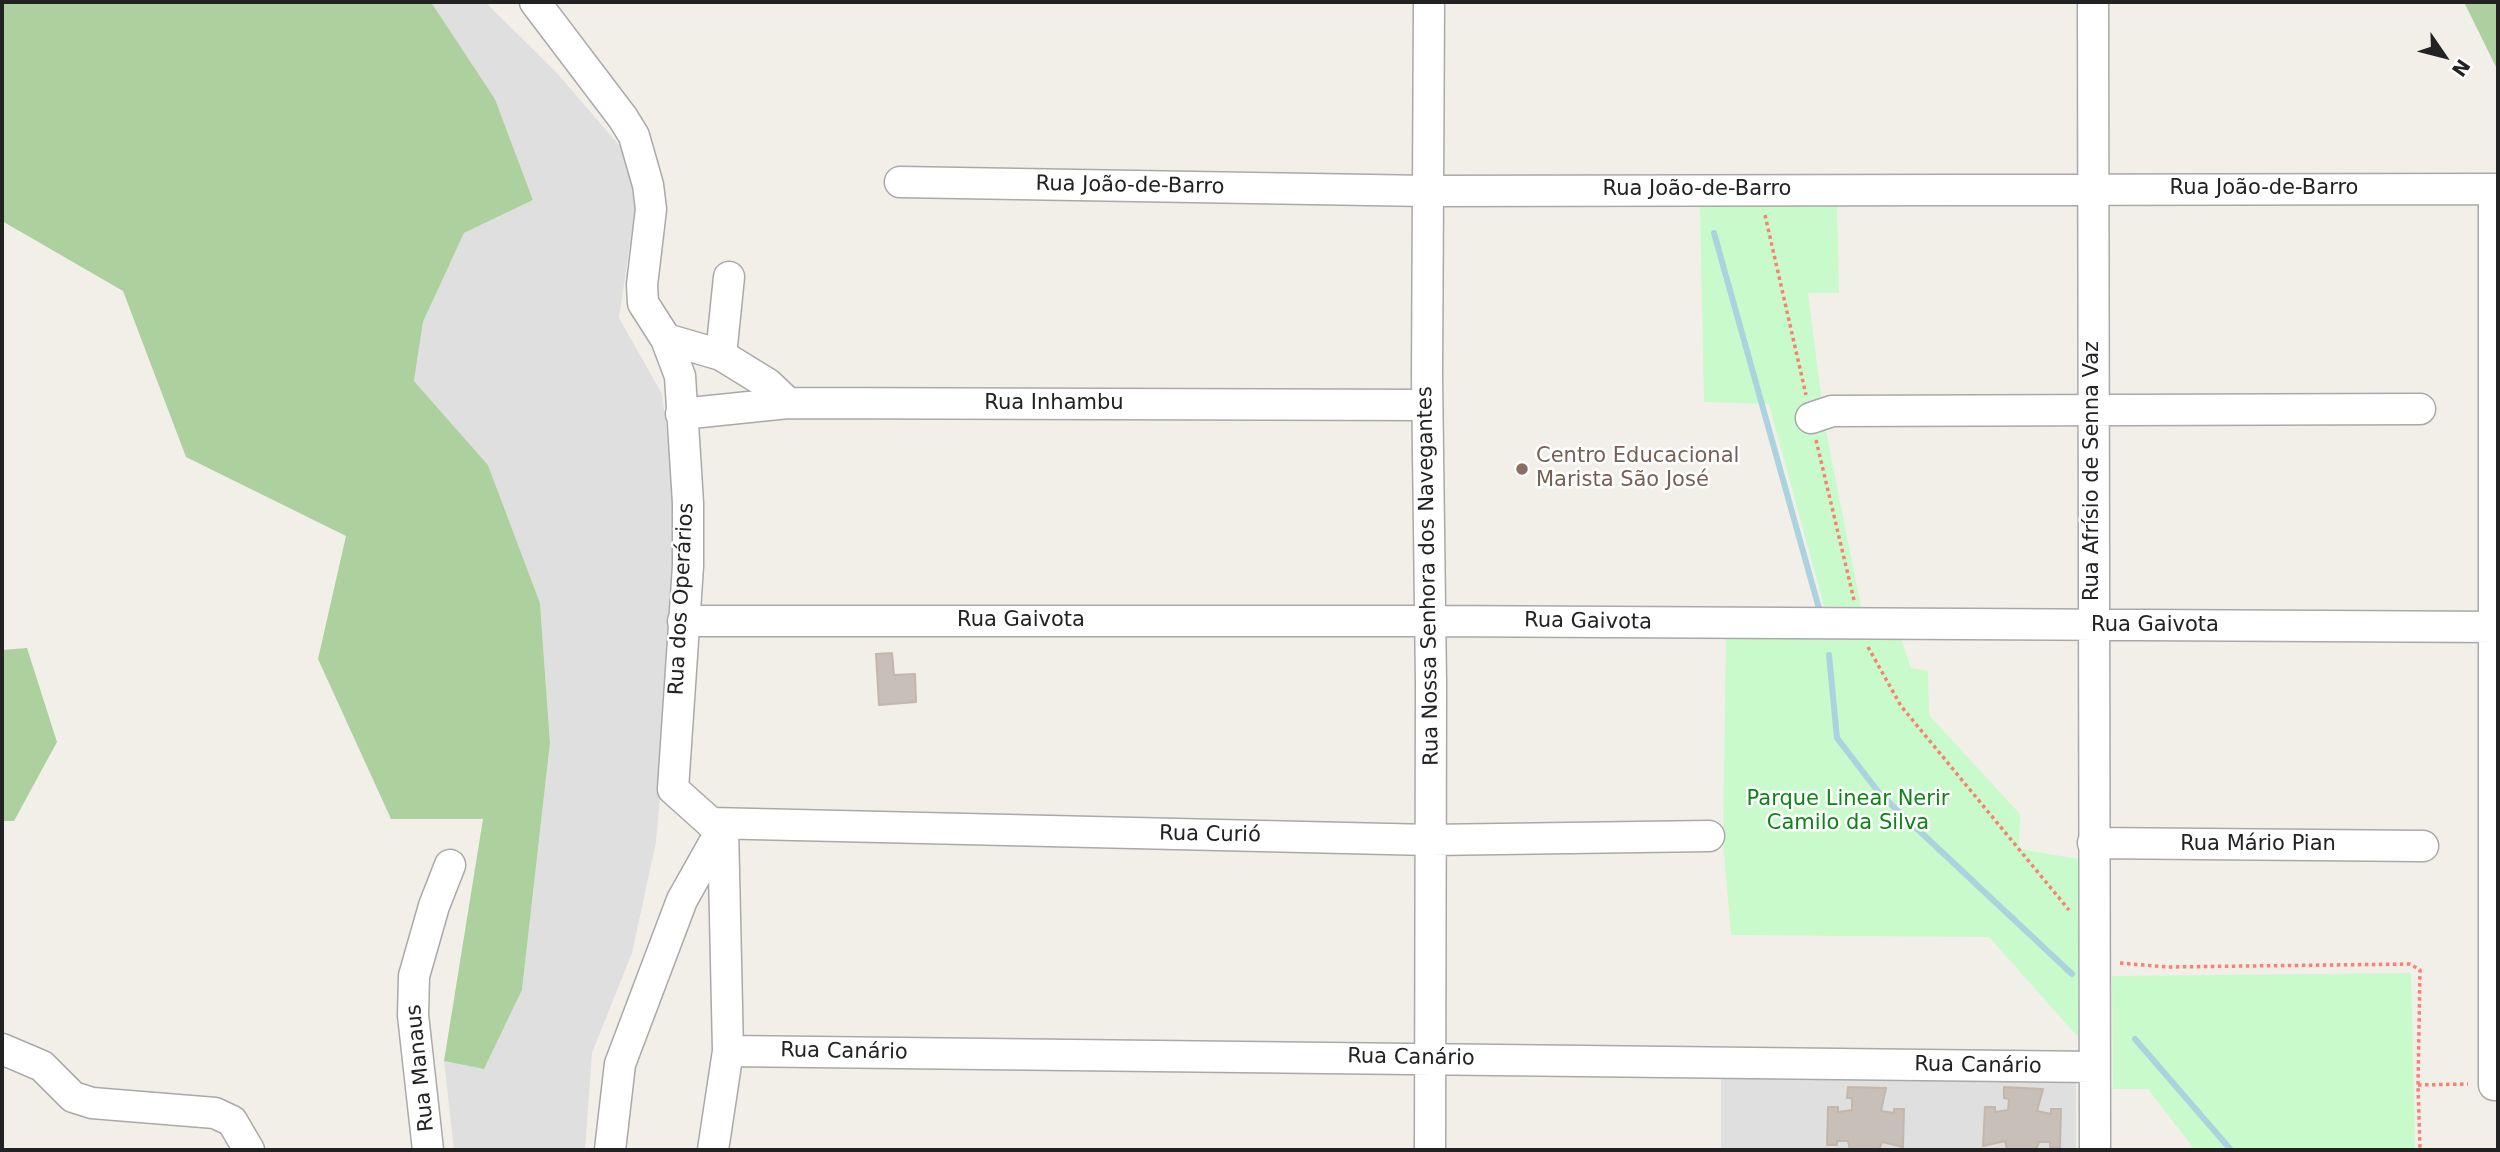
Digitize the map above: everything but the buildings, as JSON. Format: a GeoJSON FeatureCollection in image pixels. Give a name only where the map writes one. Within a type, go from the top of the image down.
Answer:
{"type":"FeatureCollection","features":[{"type":"Feature","properties":{"kind":"street","name":"Rua Nossa Senhora dos Navegantes"},"geometry":{"type":"LineString","coordinates":[[1429,2],[1427,405],[1431,621],[1430,1150]]}},
{"type":"Feature","properties":{"kind":"street","name":"Rua Afrísio de Senna Vaz"},"geometry":{"type":"LineString","coordinates":[[2093,2],[2095,1150]]}},
{"type":"Feature","properties":{"kind":"street","name":"Rua dos Operários"},"geometry":{"type":"LineString","coordinates":[[542,4],[634,136],[643,166],[651,209],[642,285],[643,303],[666,339],[680,376],[689,534],[673,789],[717,825]]}},
{"type":"Feature","properties":{"kind":"street","name":"Rua João-de-Barro"},"geometry":{"type":"LineString","coordinates":[[900,182],[1428,191],[2494,188],[2496,627]]}},
{"type":"Feature","properties":{"kind":"street"},"geometry":{"type":"LineString","coordinates":[[721,355],[729,277]]}},
{"type":"Feature","properties":{"kind":"street"},"geometry":{"type":"LineString","coordinates":[[666,339],[721,355],[768,384],[788,403]]}},
{"type":"Feature","properties":{"kind":"street","name":"Rua Inhambu"},"geometry":{"type":"LineString","coordinates":[[681,414],[788,403],[1427,405]]}},
{"type":"Feature","properties":{"kind":"street"},"geometry":{"type":"LineString","coordinates":[[1822,414],[2420,409]]}},
{"type":"Feature","properties":{"kind":"street","name":"Rua Gaivota"},"geometry":{"type":"LineString","coordinates":[[683,621],[1431,621],[2496,627]]}},
{"type":"Feature","properties":{"kind":"street"},"geometry":{"type":"LineString","coordinates":[[2496,627],[2496,1085]]}},
{"type":"Feature","properties":{"kind":"street"},"geometry":{"type":"LineString","coordinates":[[713,1150],[728,1051],[717,825]]}},
{"type":"Feature","properties":{"kind":"street"},"geometry":{"type":"LineString","coordinates":[[611,1150],[620,1064],[682,900],[717,825]]}},
{"type":"Feature","properties":{"kind":"street","name":"Rua Curió"},"geometry":{"type":"LineString","coordinates":[[717,825],[1430,840],[1709,836]]}},
{"type":"Feature","properties":{"kind":"street","name":"Rua Mário Pian"},"geometry":{"type":"LineString","coordinates":[[2093,844],[2423,846]]}},
{"type":"Feature","properties":{"kind":"street","name":"Rua Manaus"},"geometry":{"type":"LineString","coordinates":[[428,1150],[413,1015],[414,976],[434,906],[450,865]]}},
{"type":"Feature","properties":{"kind":"street"},"geometry":{"type":"LineString","coordinates":[[2,1049],[42,1066],[73,1097],[92,1104],[215,1113],[232,1121],[249,1150]]}},
{"type":"Feature","properties":{"kind":"street","name":"Rua Canário"},"geometry":{"type":"LineString","coordinates":[[728,1051],[2094,1067]]}},
{"type":"Feature","properties":{"kind":"path"},"geometry":{"type":"LineString","coordinates":[[1860,625],[1868,648],[1900,706],[2069,910]]}},
{"type":"Feature","properties":{"kind":"path"},"geometry":{"type":"LineString","coordinates":[[2094,941],[2116,962],[2167,967],[2410,964],[2420,970],[2420,1150]]}},
{"type":"Feature","properties":{"kind":"path"},"geometry":{"type":"LineString","coordinates":[[2418,1085],[2496,1085]]}},
{"type":"Feature","properties":{"kind":"shaded area"},"geometry":{"type":"Polygon","coordinates":[[[431,2],[485,2],[556,72],[626,153],[635,210],[619,318],[662,394],[679,526],[675,630],[656,842],[632,953],[592,1053],[585,1150],[454,1150],[444,1061],[484,1068],[522,990],[550,743],[540,603],[488,465],[414,381],[423,322],[464,233],[533,200],[495,99],[431,2]]]}},
{"type":"Feature","properties":{"kind":"shaded area"},"geometry":{"type":"Polygon","coordinates":[[[1721,1074],[2076,1074],[2076,1150],[1721,1150],[1721,1074]]]}},
{"type":"Feature","properties":{"kind":"green space"},"geometry":{"type":"Polygon","coordinates":[[[2,2],[431,2],[495,99],[533,200],[464,233],[423,322],[414,381],[488,465],[540,603],[550,743],[522,990],[484,1069],[444,1061],[483,819],[391,819],[318,659],[346,536],[186,457],[123,291],[2,221],[2,2]]]}},
{"type":"Feature","properties":{"kind":"green space"},"geometry":{"type":"Polygon","coordinates":[[[2464,2],[2498,2],[2498,71],[2464,2]]]}},
{"type":"Feature","properties":{"kind":"green space"},"geometry":{"type":"Polygon","coordinates":[[[1837,202],[1839,293],[1808,293],[1825,426],[1861,607],[1824,606],[1769,404],[1704,402],[1700,205],[1837,202]]]}},
{"type":"Feature","properties":{"kind":"green space","name":"Parque Linear Nerir Camilo da Silva"},"geometry":{"type":"Polygon","coordinates":[[[1900,635],[1911,668],[1928,671],[1929,715],[2020,814],[2019,849],[2079,859],[2078,1037],[1989,937],[1731,935],[1723,842],[1726,638],[1900,635]]]}},
{"type":"Feature","properties":{"kind":"green space"},"geometry":{"type":"Polygon","coordinates":[[[27,648],[57,742],[14,821],[2,821],[2,650],[27,648]]]}},
{"type":"Feature","properties":{"kind":"green space"},"geometry":{"type":"Polygon","coordinates":[[[2411,973],[2415,1150],[2195,1150],[2148,1089],[2113,1089],[2112,976],[2411,973]]]}},
{"type":"Feature","properties":{"kind":"waterway"},"geometry":{"type":"LineString","coordinates":[[1714,233],[1820,612]]}},
{"type":"Feature","properties":{"kind":"waterway"},"geometry":{"type":"LineString","coordinates":[[1829,655],[1837,738],[1880,794],[2072,974]]}},
{"type":"Feature","properties":{"kind":"waterway"},"geometry":{"type":"LineString","coordinates":[[2135,1039],[2231,1150]]}},
{"type":"Feature","properties":{"kind":"place","name":"Centro Educacional Marista São José"},"geometry":{"type":"Point","coordinates":[1522,469]}}]}
